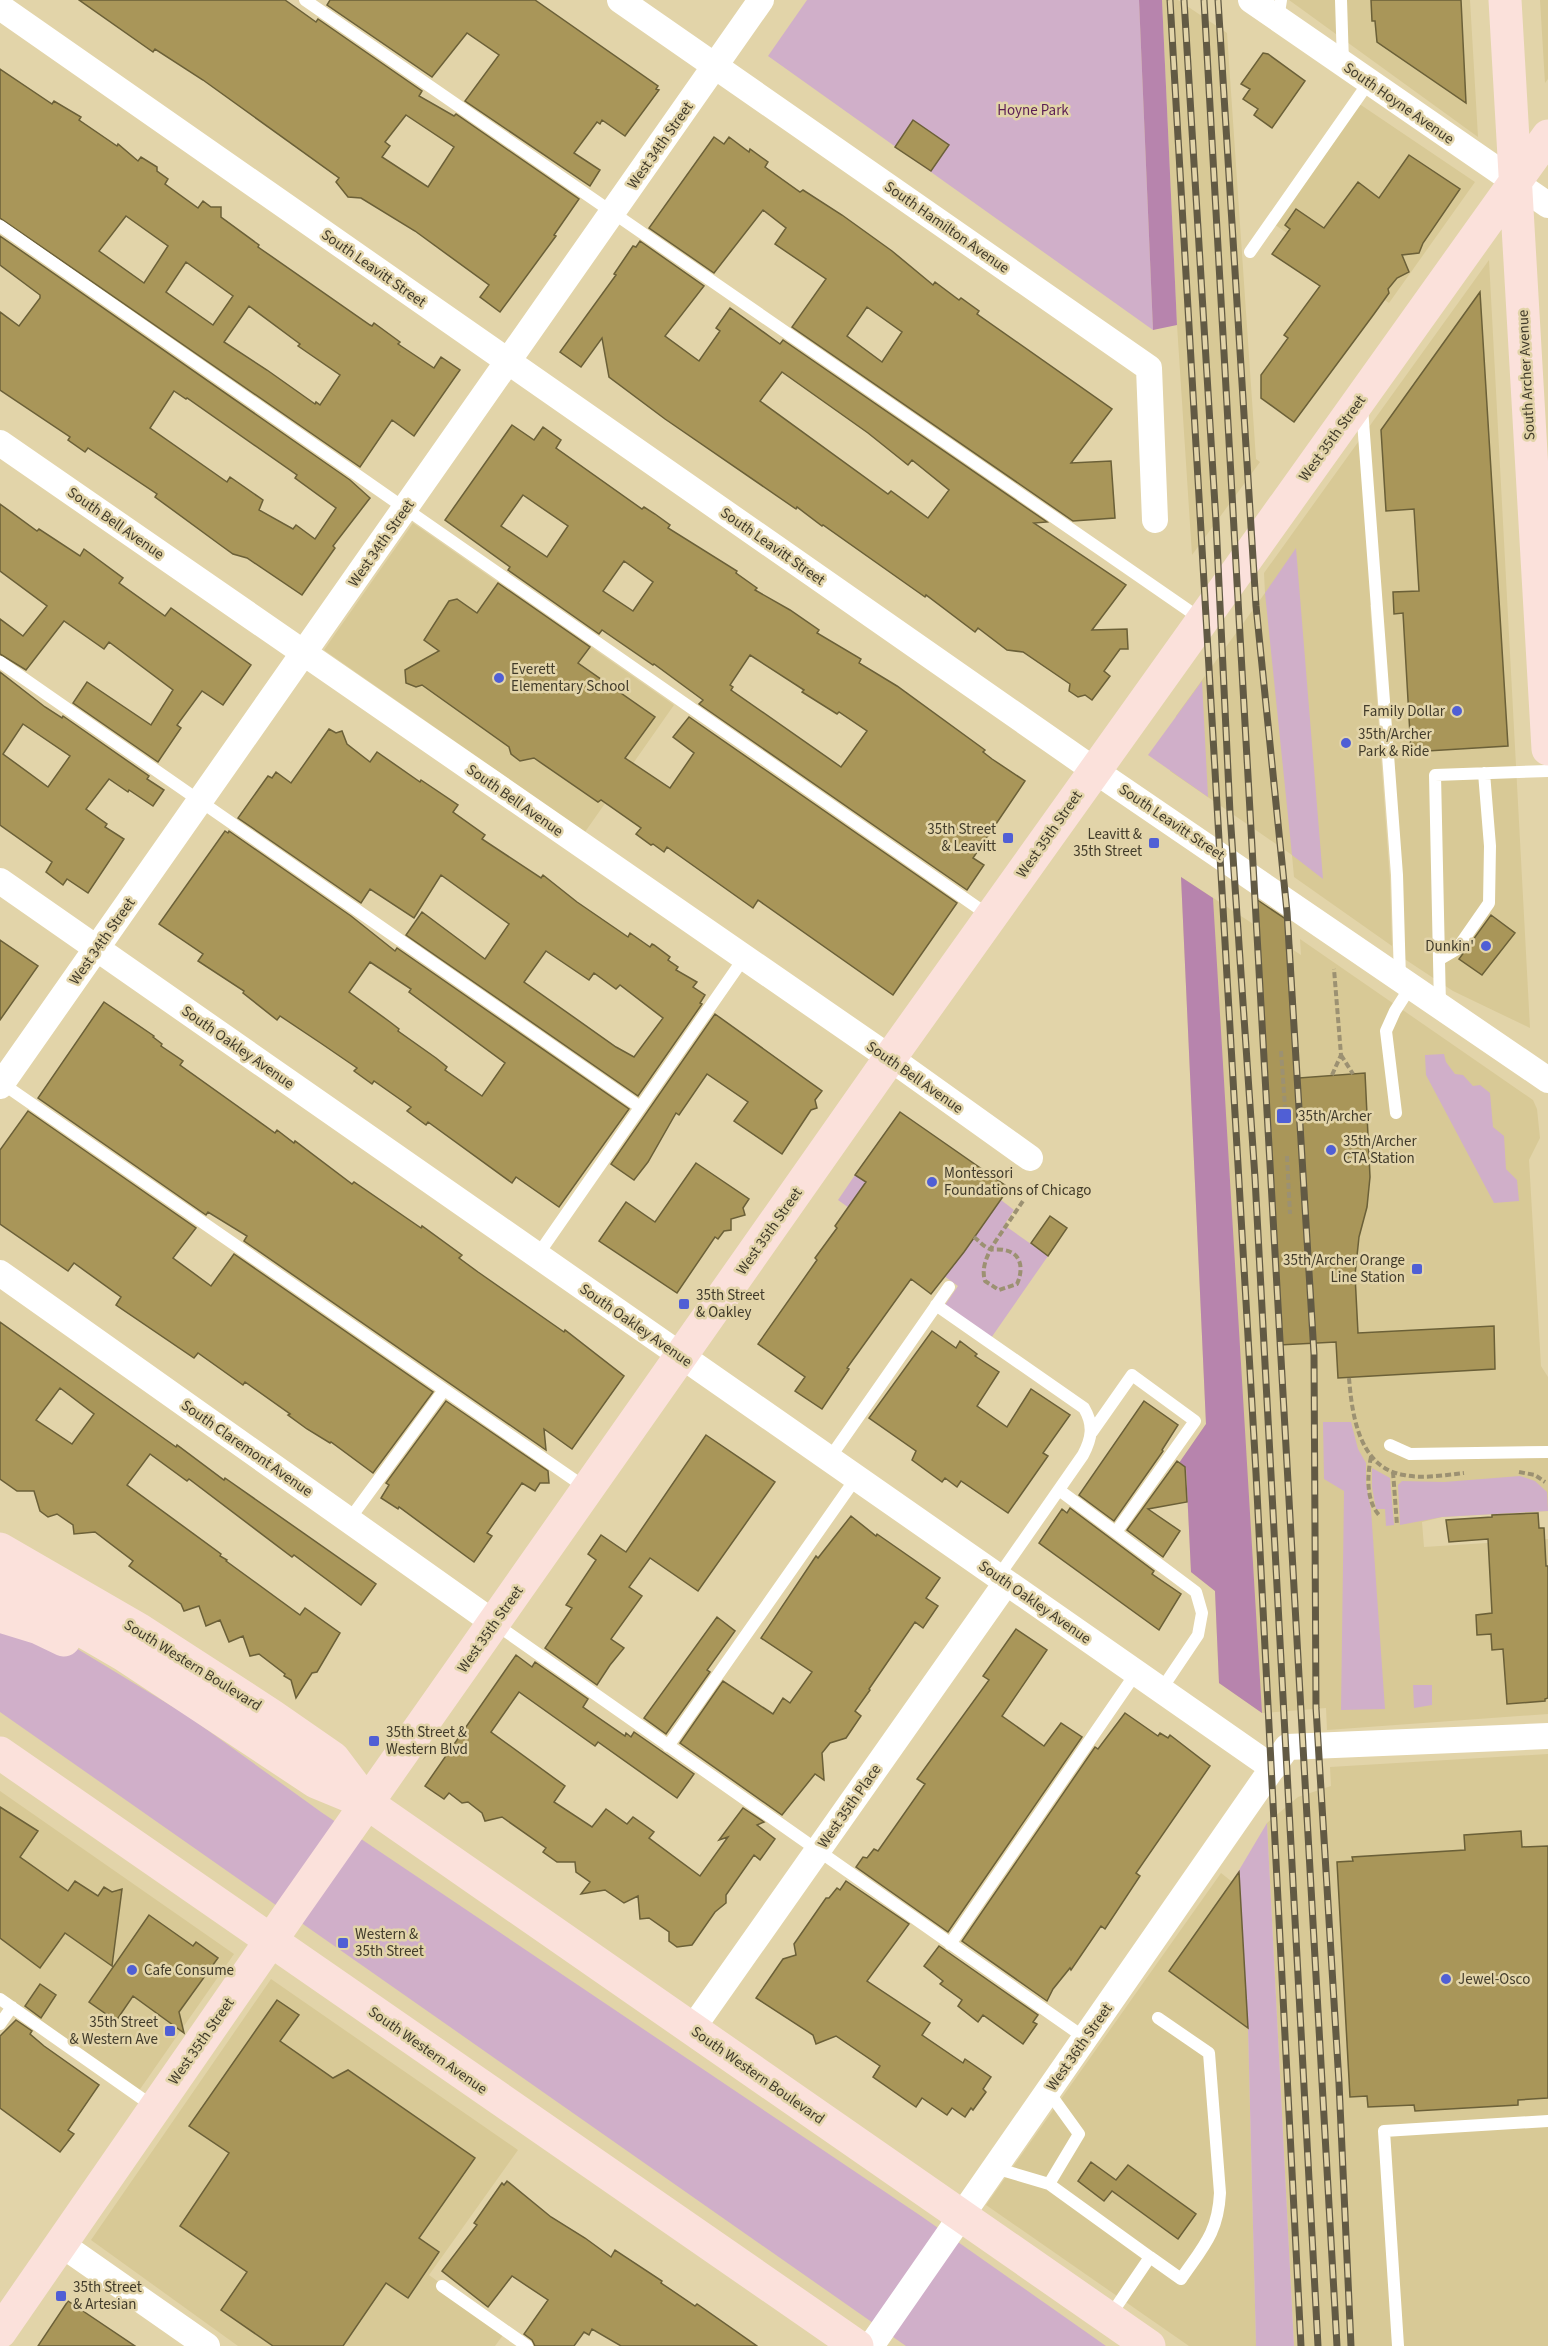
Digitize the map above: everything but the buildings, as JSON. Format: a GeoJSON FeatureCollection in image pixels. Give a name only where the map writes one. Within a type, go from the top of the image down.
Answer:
{"type":"FeatureCollection","features":[{"type":"Feature","properties":{"kind":"main road","name":"South Archer Avenue"},"geometry":{"type":"LineString","coordinates":[[1504,0],[1515,183],[1540,466],[1548,749]]}},
{"type":"Feature","properties":{"kind":"main road","name":"West 35th Street"},"geometry":{"type":"LineString","coordinates":[[0,2332],[270,1940],[890,1059],[1548,136]]}},
{"type":"Feature","properties":{"kind":"main road","name":"South Western Boulevard"},"geometry":{"type":"LineString","coordinates":[[0,1550],[140,1630],[271,1715],[333,1758],[367,1803]]}},
{"type":"Feature","properties":{"kind":"main road","name":"South Western Boulevard"},"geometry":{"type":"LineString","coordinates":[[0,1583],[124,1655],[316,1782],[367,1803],[1149,2346]]}},
{"type":"Feature","properties":{"kind":"main road"},"geometry":{"type":"LineString","coordinates":[[0,1616],[39,1628],[204,1707]]}},
{"type":"Feature","properties":{"kind":"main road","name":"South Western Avenue"},"geometry":{"type":"LineString","coordinates":[[0,1754],[857,2346]]}},
{"type":"Feature","properties":{"kind":"street","name":"South Hamilton Avenue"},"geometry":{"type":"LineString","coordinates":[[620,0],[1149,368],[1155,520]]}},
{"type":"Feature","properties":{"kind":"street","name":"West 34th Street"},"geometry":{"type":"LineString","coordinates":[[1,1084],[761,0]]}},
{"type":"Feature","properties":{"kind":"street","name":"South Hoyne Avenue"},"geometry":{"type":"LineString","coordinates":[[1251,0],[1280,9],[1343,64],[1548,205]]}},
{"type":"Feature","properties":{"kind":"street","name":"South Leavitt Street"},"geometry":{"type":"LineString","coordinates":[[0,8],[1094,770],[1548,1080]]}},
{"type":"Feature","properties":{"kind":"street","name":"South Bell Avenue"},"geometry":{"type":"LineString","coordinates":[[0,443],[1030,1158]]}},
{"type":"Feature","properties":{"kind":"street","name":"South Oakley Avenue"},"geometry":{"type":"LineString","coordinates":[[0,881],[1273,1768]]}},
{"type":"Feature","properties":{"kind":"street","name":"South Claremont Avenue"},"geometry":{"type":"LineString","coordinates":[[0,1274],[494,1623]]}},
{"type":"Feature","properties":{"kind":"street"},"geometry":{"type":"LineString","coordinates":[[0,1536],[76,1593]]}},
{"type":"Feature","properties":{"kind":"street","name":"West 35th Place"},"geometry":{"type":"LineString","coordinates":[[692,2029],[1002,1580]]}},
{"type":"Feature","properties":{"kind":"street","name":"West 36th Street"},"geometry":{"type":"LineString","coordinates":[[871,2346],[1287,1747],[1548,1736]]}},
{"type":"Feature","properties":{"kind":"street"},"geometry":{"type":"LineString","coordinates":[[61,2244],[207,2346]]}},
{"type":"Feature","properties":{"kind":"lane"},"geometry":{"type":"LineString","coordinates":[[305,0],[1202,620]]}},
{"type":"Feature","properties":{"kind":"lane"},"geometry":{"type":"LineString","coordinates":[[1341,0],[1343,64]]}},
{"type":"Feature","properties":{"kind":"lane"},"geometry":{"type":"LineString","coordinates":[[1250,252],[1369,82]]}},
{"type":"Feature","properties":{"kind":"lane"},"geometry":{"type":"LineString","coordinates":[[0,226],[991,917]]}},
{"type":"Feature","properties":{"kind":"lane"},"geometry":{"type":"LineString","coordinates":[[1361,398],[1405,982],[1386,1031],[1396,1113]]}},
{"type":"Feature","properties":{"kind":"lane"},"geometry":{"type":"LineString","coordinates":[[0,662],[640,1107]]}},
{"type":"Feature","properties":{"kind":"lane"},"geometry":{"type":"LineString","coordinates":[[1440,1006],[1435,776],[1548,771]]}},
{"type":"Feature","properties":{"kind":"lane"},"geometry":{"type":"LineString","coordinates":[[1440,959],[1457,949],[1489,903],[1490,846],[1484,773]]}},
{"type":"Feature","properties":{"kind":"lane"},"geometry":{"type":"LineString","coordinates":[[537,1256],[744,958]]}},
{"type":"Feature","properties":{"kind":"lane"},"geometry":{"type":"LineString","coordinates":[[1,1084],[588,1490]]}},
{"type":"Feature","properties":{"kind":"lane"},"geometry":{"type":"LineString","coordinates":[[829,1459],[949,1287]]}},
{"type":"Feature","properties":{"kind":"lane"},"geometry":{"type":"LineString","coordinates":[[936,1305],[1084,1408],[1090,1418],[1092,1432]]}},
{"type":"Feature","properties":{"kind":"lane"},"geometry":{"type":"LineString","coordinates":[[1002,1580],[1083,1455],[1092,1432],[1132,1375],[1195,1421],[1116,1532]]}},
{"type":"Feature","properties":{"kind":"lane"},"geometry":{"type":"LineString","coordinates":[[349,1520],[444,1390]]}},
{"type":"Feature","properties":{"kind":"lane"},"geometry":{"type":"LineString","coordinates":[[1390,1445],[1410,1454],[1548,1452]]}},
{"type":"Feature","properties":{"kind":"lane"},"geometry":{"type":"LineString","coordinates":[[669,1746],[856,1478]]}},
{"type":"Feature","properties":{"kind":"lane"},"geometry":{"type":"LineString","coordinates":[[1059,1490],[1196,1592],[1202,1613],[1198,1635],[1161,1690]]}},
{"type":"Feature","properties":{"kind":"lane"},"geometry":{"type":"LineString","coordinates":[[494,1623],[1085,2038]]}},
{"type":"Feature","properties":{"kind":"lane"},"geometry":{"type":"LineString","coordinates":[[950,1944],[1136,1673]]}},
{"type":"Feature","properties":{"kind":"lane"},"geometry":{"type":"LineString","coordinates":[[0,1999],[155,2108]]}},
{"type":"Feature","properties":{"kind":"lane"},"geometry":{"type":"LineString","coordinates":[[0,2024],[12,2007]]}},
{"type":"Feature","properties":{"kind":"lane"},"geometry":{"type":"LineString","coordinates":[[995,2168],[1049,2184],[1182,2279],[1215,2229],[1219,2213],[1220,2193],[1209,2053],[1158,2018]]}},
{"type":"Feature","properties":{"kind":"lane"},"geometry":{"type":"LineString","coordinates":[[1048,2091],[1079,2134],[1049,2184]]}},
{"type":"Feature","properties":{"kind":"lane"},"geometry":{"type":"LineString","coordinates":[[1398,2346],[1384,2131],[1548,2121]]}},
{"type":"Feature","properties":{"kind":"lane"},"geometry":{"type":"LineString","coordinates":[[1109,2318],[1150,2257]]}},
{"type":"Feature","properties":{"kind":"lane"},"geometry":{"type":"LineString","coordinates":[[442,2286],[527,2346]]}},
{"type":"Feature","properties":{"kind":"path"},"geometry":{"type":"LineString","coordinates":[[1334,969],[1341,1055],[1353,1074]]}},
{"type":"Feature","properties":{"kind":"path"},"geometry":{"type":"LineString","coordinates":[[1281,1051],[1285,1107]]}},
{"type":"Feature","properties":{"kind":"path"},"geometry":{"type":"LineString","coordinates":[[1332,1076],[1341,1055]]}},
{"type":"Feature","properties":{"kind":"path"},"geometry":{"type":"LineString","coordinates":[[1287,1156],[1290,1214]]}},
{"type":"Feature","properties":{"kind":"path"},"geometry":{"type":"LineString","coordinates":[[974,1237],[991,1249],[1008,1250],[1018,1257],[1021,1275],[1017,1284],[999,1290],[985,1281],[985,1266],[991,1249],[1023,1202]]}},
{"type":"Feature","properties":{"kind":"path"},"geometry":{"type":"LineString","coordinates":[[1371,1457],[1368,1480],[1374,1510],[1380,1516]]}},
{"type":"Feature","properties":{"kind":"path"},"geometry":{"type":"LineString","coordinates":[[1393,1472],[1397,1525]]}},
{"type":"Feature","properties":{"kind":"shaded area"},"geometry":{"type":"Polygon","coordinates":[[[1139,0],[1162,0],[1177,325],[1153,330],[1139,0]]]}},
{"type":"Feature","properties":{"kind":"shaded area"},"geometry":{"type":"Polygon","coordinates":[[[1162,0],[1178,0],[1227,33],[1256,459],[1260,462],[1192,555],[1177,325],[1162,0]]]}},
{"type":"Feature","properties":{"kind":"shaded area"},"geometry":{"type":"Polygon","coordinates":[[[1289,0],[1470,0],[1478,137],[1289,0]]]}},
{"type":"Feature","properties":{"kind":"shaded area"},"geometry":{"type":"Polygon","coordinates":[[[1540,0],[1548,0],[1548,79],[1545,83],[1540,0]]]}},
{"type":"Feature","properties":{"kind":"shaded area"},"geometry":{"type":"Polygon","coordinates":[[[1355,101],[1475,182],[1389,303],[1271,222],[1355,101]]]}},
{"type":"Feature","properties":{"kind":"shaded area"},"geometry":{"type":"Polygon","coordinates":[[[1489,260],[1530,1028],[1453,991],[1400,956],[1376,605],[1370,605],[1390,881],[1392,946],[1294,877],[1292,855],[1170,771],[1176,716],[1265,593],[1264,573],[1489,260]]]}},
{"type":"Feature","properties":{"kind":"shaded area","name":"Everett Elementary School"},"geometry":{"type":"Polygon","coordinates":[[[413,523],[674,705],[585,832],[324,650],[413,523]]]}},
{"type":"Feature","properties":{"kind":"shaded area"},"geometry":{"type":"Polygon","coordinates":[[[1181,877],[1301,955],[1300,939],[1533,1100],[1537,1109],[1540,1138],[1529,1160],[1541,1366],[1548,1377],[1548,1511],[1442,1517],[1422,1522],[1424,1547],[1548,1539],[1548,1714],[1327,1730],[1326,1708],[1262,1713],[1219,1683],[1215,1591],[1191,1572],[1186,1468],[1179,1463],[1206,1424],[1181,877]]]}},
{"type":"Feature","properties":{"kind":"shaded area"},"geometry":{"type":"Polygon","coordinates":[[[1181,877],[1213,898],[1262,1713],[1219,1683],[1215,1591],[1191,1572],[1186,1468],[1179,1463],[1206,1424],[1181,877]]]}},
{"type":"Feature","properties":{"kind":"shaded area"},"geometry":{"type":"Polygon","coordinates":[[[1548,1754],[1548,2346],[1294,2346],[1267,1823],[1298,1797],[1331,1786],[1330,1767],[1548,1754]]]}},
{"type":"Feature","properties":{"kind":"shaded area"},"geometry":{"type":"Polygon","coordinates":[[[0,1791],[234,1954],[136,2095],[0,2000],[0,1791]]]}},
{"type":"Feature","properties":{"kind":"shaded area"},"geometry":{"type":"Polygon","coordinates":[[[1221,1873],[1240,1888],[1248,2028],[1256,2346],[1189,2346],[986,2205],[1221,1873]]]}},
{"type":"Feature","properties":{"kind":"shaded area"},"geometry":{"type":"Polygon","coordinates":[[[271,1979],[518,2150],[429,2275],[506,2331],[495,2346],[238,2346],[91,2240],[271,1979]]]}},
{"type":"Feature","properties":{"kind":"green space","name":"Hoyne Park"},"geometry":{"type":"Polygon","coordinates":[[[807,0],[1139,0],[1153,330],[768,56],[807,0]]]}},
{"type":"Feature","properties":{"kind":"green space"},"geometry":{"type":"Polygon","coordinates":[[[1296,548],[1323,879],[1292,855],[1265,593],[1296,548]]]}},
{"type":"Feature","properties":{"kind":"green space"},"geometry":{"type":"Polygon","coordinates":[[[1202,681],[1208,797],[1148,755],[1202,681]]]}},
{"type":"Feature","properties":{"kind":"green space"},"geometry":{"type":"Polygon","coordinates":[[[1444,1054],[1446,1062],[1455,1074],[1463,1075],[1473,1086],[1480,1085],[1490,1093],[1493,1127],[1504,1136],[1506,1169],[1517,1180],[1519,1201],[1494,1203],[1426,1075],[1425,1055],[1444,1054]]]}},
{"type":"Feature","properties":{"kind":"green space"},"geometry":{"type":"Polygon","coordinates":[[[855,1175],[964,1252],[1001,1200],[1014,1210],[1004,1225],[1048,1256],[991,1338],[945,1305],[958,1286],[838,1200],[855,1175]]]}},
{"type":"Feature","properties":{"kind":"green space"},"geometry":{"type":"Polygon","coordinates":[[[1323,1422],[1351,1422],[1358,1449],[1366,1463],[1385,1709],[1341,1710],[1344,1491],[1324,1479],[1323,1422]]]}},
{"type":"Feature","properties":{"kind":"green space"},"geometry":{"type":"Polygon","coordinates":[[[1372,1468],[1390,1478],[1394,1525],[1386,1526],[1385,1509],[1376,1509],[1372,1487],[1372,1468]]]}},
{"type":"Feature","properties":{"kind":"green space"},"geometry":{"type":"Polygon","coordinates":[[[1520,1476],[1535,1481],[1547,1492],[1548,1511],[1442,1517],[1400,1525],[1398,1485],[1402,1481],[1444,1482],[1520,1476]]]}},
{"type":"Feature","properties":{"kind":"green space"},"geometry":{"type":"Polygon","coordinates":[[[0,1602],[188,1716],[321,1812],[921,2216],[1106,2346],[906,2346],[0,1712],[0,1602]]]}},
{"type":"Feature","properties":{"kind":"green space"},"geometry":{"type":"Polygon","coordinates":[[[1413,1685],[1432,1685],[1432,1705],[1414,1708],[1413,1685]]]}},
{"type":"Feature","properties":{"kind":"green space"},"geometry":{"type":"Polygon","coordinates":[[[1267,1823],[1294,2346],[1256,2346],[1248,2028],[1240,1888],[1232,1882],[1267,1823]]]}},
{"type":"Feature","properties":{"kind":"railway"},"geometry":{"type":"LineString","coordinates":[[1170,0],[1256,1473],[1301,2346]]}},
{"type":"Feature","properties":{"kind":"railway"},"geometry":{"type":"LineString","coordinates":[[1184,0],[1216,522],[1230,813],[1255,1178],[1318,2346]]}},
{"type":"Feature","properties":{"kind":"railway"},"geometry":{"type":"LineString","coordinates":[[1204,0],[1337,2346]]}},
{"type":"Feature","properties":{"kind":"railway"},"geometry":{"type":"LineString","coordinates":[[1218,0],[1256,606],[1287,912],[1314,1354],[1316,1708],[1339,2083],[1351,2346]]}},
{"type":"Feature","properties":{"kind":"place","name":"Everett Elementary School"},"geometry":{"type":"Point","coordinates":[499,678]}},
{"type":"Feature","properties":{"kind":"place","name":"Family Dollar"},"geometry":{"type":"Point","coordinates":[1457,711]}},
{"type":"Feature","properties":{"kind":"place","name":"35th/Archer Park & Ride"},"geometry":{"type":"Point","coordinates":[1346,743]}},
{"type":"Feature","properties":{"kind":"place","name":"35th Street & Leavitt"},"geometry":{"type":"Point","coordinates":[1008,838]}},
{"type":"Feature","properties":{"kind":"place","name":"Leavitt & 35th Street"},"geometry":{"type":"Point","coordinates":[1154,843]}},
{"type":"Feature","properties":{"kind":"place","name":"Dunkin'"},"geometry":{"type":"Point","coordinates":[1486,946]}},
{"type":"Feature","properties":{"kind":"place","name":"35th/Archer"},"geometry":{"type":"Point","coordinates":[1284,1116]}},
{"type":"Feature","properties":{"kind":"place","name":"35th/Archer CTA Station"},"geometry":{"type":"Point","coordinates":[1331,1150]}},
{"type":"Feature","properties":{"kind":"place","name":"Montessori Foundations of Chicago"},"geometry":{"type":"Point","coordinates":[932,1182]}},
{"type":"Feature","properties":{"kind":"place","name":"35th/Archer Orange Line Station"},"geometry":{"type":"Point","coordinates":[1417,1269]}},
{"type":"Feature","properties":{"kind":"place","name":"35th Street & Oakley"},"geometry":{"type":"Point","coordinates":[684,1304]}},
{"type":"Feature","properties":{"kind":"place","name":"35th Street & Western Blvd"},"geometry":{"type":"Point","coordinates":[374,1741]}},
{"type":"Feature","properties":{"kind":"place","name":"Western & 35th Street"},"geometry":{"type":"Point","coordinates":[343,1943]}},
{"type":"Feature","properties":{"kind":"place","name":"Cafe Consume"},"geometry":{"type":"Point","coordinates":[132,1970]}},
{"type":"Feature","properties":{"kind":"place","name":"Jewel-Osco"},"geometry":{"type":"Point","coordinates":[1446,1979]}},
{"type":"Feature","properties":{"kind":"place","name":"35th Street & Western Ave"},"geometry":{"type":"Point","coordinates":[170,2031]}},
{"type":"Feature","properties":{"kind":"place","name":"35th Street & Artesian"},"geometry":{"type":"Point","coordinates":[61,2296]}}]}
